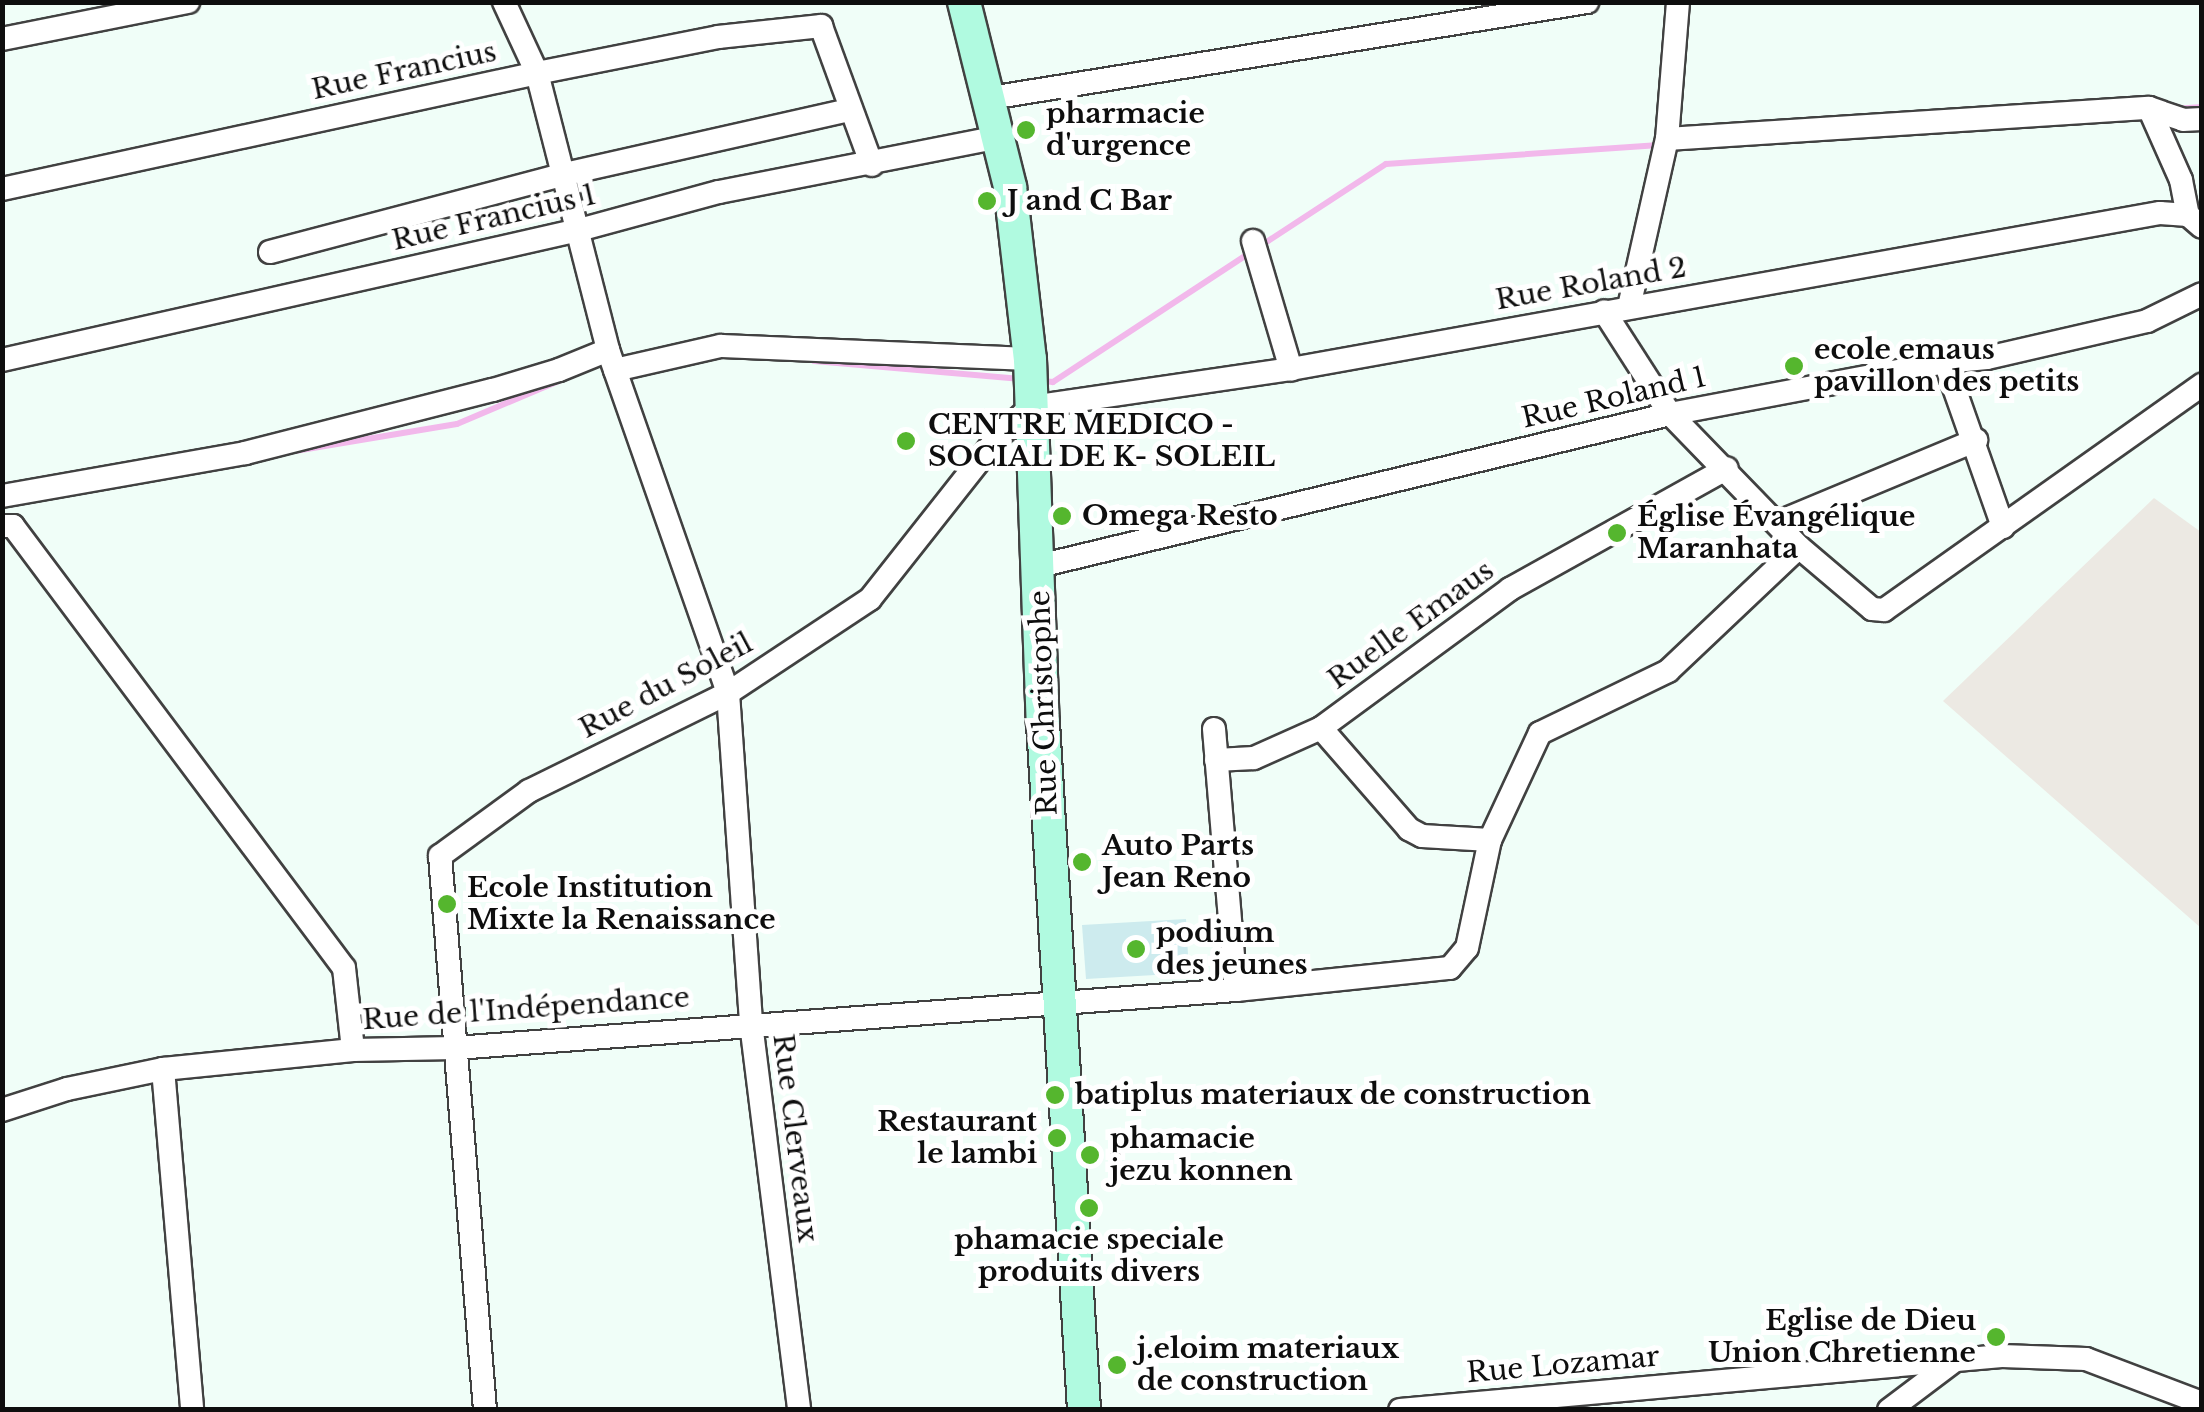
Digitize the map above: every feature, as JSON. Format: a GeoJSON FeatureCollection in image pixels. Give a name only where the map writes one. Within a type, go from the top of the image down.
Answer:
{"type":"FeatureCollection","features":[{"type":"Feature","properties":{"kind":"street"},"geometry":{"type":"LineString","coordinates":[[2,39],[188,2]]}},
{"type":"Feature","properties":{"kind":"street","name":"Rue Clerveaux"},"geometry":{"type":"LineString","coordinates":[[504,2],[537,73],[611,360],[728,693],[751,1024],[799,1410]]}},
{"type":"Feature","properties":{"kind":"street"},"geometry":{"type":"LineString","coordinates":[[990,98],[1587,2]]}},
{"type":"Feature","properties":{"kind":"street"},"geometry":{"type":"LineString","coordinates":[[1628,307],[1666,144],[1678,2]]}},
{"type":"Feature","properties":{"kind":"street","name":"Rue Christophe"},"geometry":{"type":"LineString","coordinates":[[966,3],[999,137],[1030,359],[1042,724],[1084,1410]]}},
{"type":"Feature","properties":{"kind":"street","name":"Rue Francius"},"geometry":{"type":"LineString","coordinates":[[2,190],[537,73],[718,38],[822,26],[848,110]]}},
{"type":"Feature","properties":{"kind":"street"},"geometry":{"type":"LineString","coordinates":[[1666,144],[2149,108],[2183,120],[2202,119]]}},
{"type":"Feature","properties":{"kind":"street"},"geometry":{"type":"LineString","coordinates":[[2149,108],[2195,221]]}},
{"type":"Feature","properties":{"kind":"street"},"geometry":{"type":"LineString","coordinates":[[270,252],[565,174],[848,110],[872,165]]}},
{"type":"Feature","properties":{"kind":"street","name":"Rue Francius 1"},"geometry":{"type":"LineString","coordinates":[[2,360],[580,230],[719,192],[999,137]]}},
{"type":"Feature","properties":{"kind":"street","name":"Rue Roland 2"},"geometry":{"type":"LineString","coordinates":[[1032,407],[1290,369],[2160,213],[2195,221]]}},
{"type":"Feature","properties":{"kind":"street"},"geometry":{"type":"LineString","coordinates":[[1257,251],[1290,369]]}},
{"type":"Feature","properties":{"kind":"street","name":"Rue Roland 1"},"geometry":{"type":"LineString","coordinates":[[1039,566],[1670,414],[1945,362],[1987,358],[2148,320],[2202,294]]}},
{"type":"Feature","properties":{"kind":"street"},"geometry":{"type":"LineString","coordinates":[[1604,312],[1670,414],[1727,468],[1798,547],[1878,610],[2003,527],[2202,385]]}},
{"type":"Feature","properties":{"kind":"street"},"geometry":{"type":"LineString","coordinates":[[2,496],[245,453],[559,370],[611,360],[721,346],[1030,359]]}},
{"type":"Feature","properties":{"kind":"street"},"geometry":{"type":"LineString","coordinates":[[1945,362],[1976,440],[2003,527]]}},
{"type":"Feature","properties":{"kind":"street","name":"Rue du Soleil"},"geometry":{"type":"LineString","coordinates":[[455,1048],[440,856],[529,791],[728,693],[870,599],[996,438],[1032,407]]}},
{"type":"Feature","properties":{"kind":"street"},"geometry":{"type":"LineString","coordinates":[[1777,523],[1976,440]]}},
{"type":"Feature","properties":{"kind":"street","name":"Ruelle Emaus"},"geometry":{"type":"LineString","coordinates":[[1490,840],[1422,836],[1409,829],[1321,728],[1510,589],[1727,468]]}},
{"type":"Feature","properties":{"kind":"street"},"geometry":{"type":"LineString","coordinates":[[2,526],[13,526],[344,968],[353,1050]]}},
{"type":"Feature","properties":{"kind":"street","name":"Rue de l'Indépendance"},"geometry":{"type":"LineString","coordinates":[[2,1110],[67,1089],[163,1069],[353,1050],[455,1048],[1236,990],[1450,968],[1467,948],[1490,840],[1540,733],[1668,671],[1798,547]]}},
{"type":"Feature","properties":{"kind":"street"},"geometry":{"type":"LineString","coordinates":[[1216,760],[1254,758],[1321,728]]}},
{"type":"Feature","properties":{"kind":"street"},"geometry":{"type":"LineString","coordinates":[[1214,730],[1236,990]]}},
{"type":"Feature","properties":{"kind":"street"},"geometry":{"type":"LineString","coordinates":[[455,1048],[485,1410]]}},
{"type":"Feature","properties":{"kind":"street"},"geometry":{"type":"LineString","coordinates":[[163,1069],[192,1410]]}},
{"type":"Feature","properties":{"kind":"street","name":"Rue Lozamar"},"geometry":{"type":"LineString","coordinates":[[1400,1410],[2002,1356],[2086,1360],[2202,1402]]}},
{"type":"Feature","properties":{"kind":"street"},"geometry":{"type":"LineString","coordinates":[[1889,1410],[1954,1361]]}},
{"type":"Feature","properties":{"kind":"shaded area"},"geometry":{"type":"Polygon","coordinates":[[[2154,498],[2201,532],[2201,928],[1943,701],[2154,498]]]}},
{"type":"Feature","properties":{"kind":"shaded area","name":"podium des jeunes"},"geometry":{"type":"Polygon","coordinates":[[[1186,919],[1189,973],[1086,979],[1082,925],[1186,919]]]}},
{"type":"Feature","properties":{"kind":"waterway"},"geometry":{"type":"LineString","coordinates":[[2175,109],[2202,107]]}},
{"type":"Feature","properties":{"kind":"waterway"},"geometry":{"type":"LineString","coordinates":[[1262,245],[1386,164],[1659,145]]}},
{"type":"Feature","properties":{"kind":"waterway"},"geometry":{"type":"LineString","coordinates":[[1043,381],[1053,382],[1251,252]]}},
{"type":"Feature","properties":{"kind":"waterway"},"geometry":{"type":"LineString","coordinates":[[814,361],[1020,379]]}},
{"type":"Feature","properties":{"kind":"waterway"},"geometry":{"type":"LineString","coordinates":[[295,451],[457,424],[561,380]]}},
{"type":"Feature","properties":{"kind":"place","name":"pharmacie d'urgence"},"geometry":{"type":"Point","coordinates":[1026,130]}},
{"type":"Feature","properties":{"kind":"place","name":"J and C Bar"},"geometry":{"type":"Point","coordinates":[987,201]}},
{"type":"Feature","properties":{"kind":"place","name":"ecole emaus pavillon des petits"},"geometry":{"type":"Point","coordinates":[1794,366]}},
{"type":"Feature","properties":{"kind":"place","name":"CENTRE MEDICO - SOCIAL DE K- SOLEIL"},"geometry":{"type":"Point","coordinates":[906,441]}},
{"type":"Feature","properties":{"kind":"place","name":"Omega Resto"},"geometry":{"type":"Point","coordinates":[1062,516]}},
{"type":"Feature","properties":{"kind":"place","name":"Église Évangélique Maranhata"},"geometry":{"type":"Point","coordinates":[1617,533]}},
{"type":"Feature","properties":{"kind":"place","name":"Auto Parts Jean Reno"},"geometry":{"type":"Point","coordinates":[1082,862]}},
{"type":"Feature","properties":{"kind":"place","name":"Ecole Institution Mixte la Renaissance"},"geometry":{"type":"Point","coordinates":[447,904]}},
{"type":"Feature","properties":{"kind":"place","name":"podium des jeunes"},"geometry":{"type":"Point","coordinates":[1136,949]}},
{"type":"Feature","properties":{"kind":"place","name":"batiplus materiaux de construction"},"geometry":{"type":"Point","coordinates":[1055,1095]}},
{"type":"Feature","properties":{"kind":"place","name":"Restaurant le lambi"},"geometry":{"type":"Point","coordinates":[1057,1138]}},
{"type":"Feature","properties":{"kind":"place","name":"phamacie jezu konnen"},"geometry":{"type":"Point","coordinates":[1090,1155]}},
{"type":"Feature","properties":{"kind":"place","name":"phamacie speciale produits divers"},"geometry":{"type":"Point","coordinates":[1089,1208]}},
{"type":"Feature","properties":{"kind":"place","name":"Eglise de Dieu Union Chretienne"},"geometry":{"type":"Point","coordinates":[1996,1337]}},
{"type":"Feature","properties":{"kind":"place","name":"j.eloim materiaux de construction"},"geometry":{"type":"Point","coordinates":[1117,1365]}}]}
